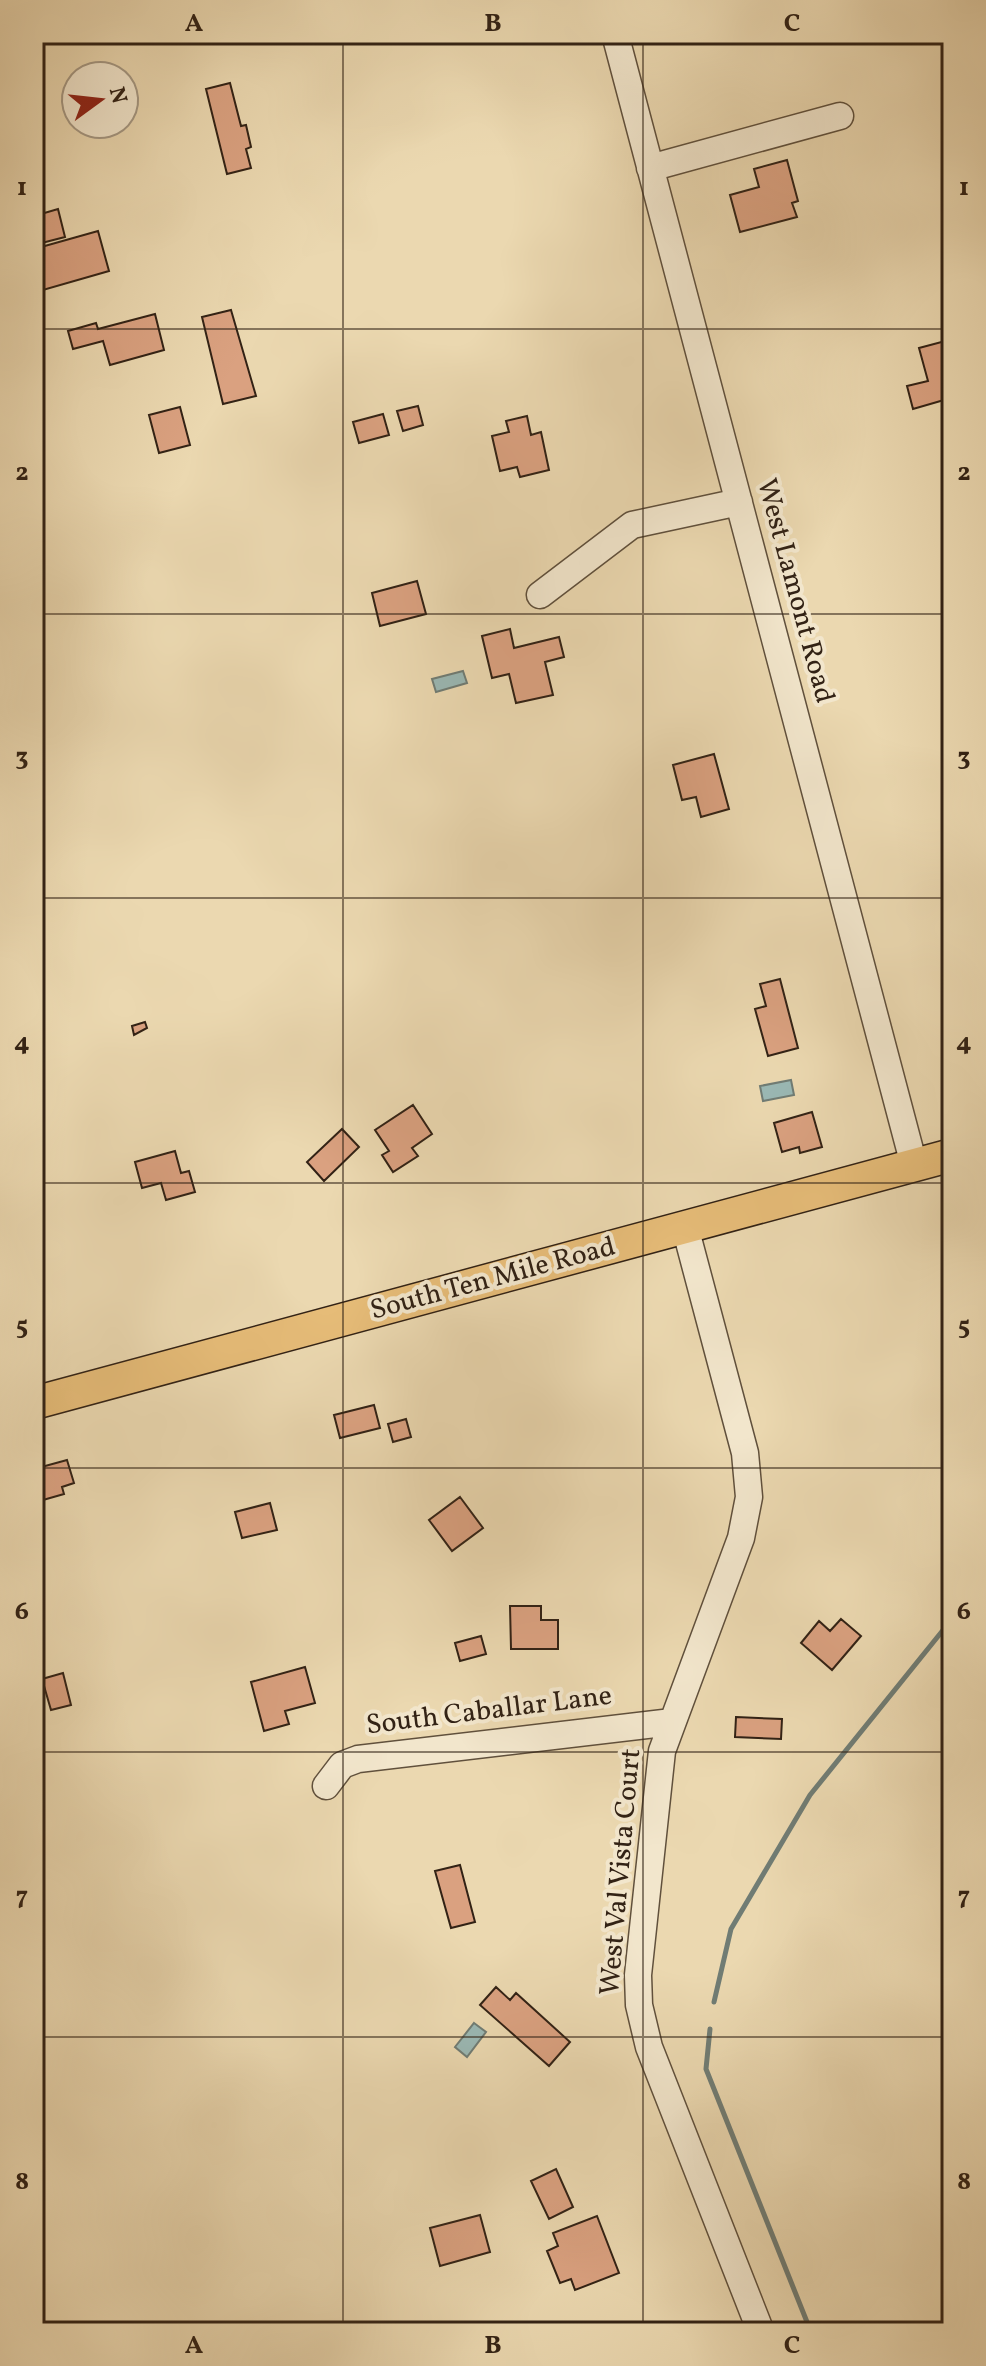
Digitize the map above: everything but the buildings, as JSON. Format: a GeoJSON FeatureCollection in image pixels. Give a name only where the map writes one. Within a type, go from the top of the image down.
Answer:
{"type":"FeatureCollection","features":[{"type":"Feature","properties":{"kind":"main road","name":"South Ten Mile Road"},"geometry":{"type":"LineString","coordinates":[[34,1403],[952,1155]]}},
{"type":"Feature","properties":{"kind":"street","name":"West Lamont Road"},"geometry":{"type":"LineString","coordinates":[[615,34],[914,1165]]}},
{"type":"Feature","properties":{"kind":"street"},"geometry":{"type":"LineString","coordinates":[[650,168],[840,116]]}},
{"type":"Feature","properties":{"kind":"street"},"geometry":{"type":"LineString","coordinates":[[540,595],[632,525],[739,502]]}},
{"type":"Feature","properties":{"kind":"street","name":"West Val Vista Court"},"geometry":{"type":"LineString","coordinates":[[685,1227],[745,1453],[749,1497],[741,1538],[672,1722],[658,1773],[638,1975],[639,2005],[649,2047],[761,2332]]}},
{"type":"Feature","properties":{"kind":"street","name":"South Caballar Lane"},"geometry":{"type":"LineString","coordinates":[[326,1786],[342,1765],[358,1759],[672,1722]]}},
{"type":"Feature","properties":{"kind":"water"},"geometry":{"type":"Polygon","coordinates":[[[463,671],[467,683],[436,692],[432,679],[463,671]]]}},
{"type":"Feature","properties":{"kind":"water"},"geometry":{"type":"Polygon","coordinates":[[[791,1080],[794,1095],[763,1101],[760,1086],[791,1080]]]}},
{"type":"Feature","properties":{"kind":"water"},"geometry":{"type":"Polygon","coordinates":[[[474,2023],[486,2032],[467,2057],[455,2047],[474,2023]]]}},
{"type":"Feature","properties":{"kind":"waterway"},"geometry":{"type":"LineString","coordinates":[[714,2002],[731,1929],[810,1795],[952,1619]]}},
{"type":"Feature","properties":{"kind":"waterway"},"geometry":{"type":"LineString","coordinates":[[710,2029],[706,2069],[811,2332]]}}]}
